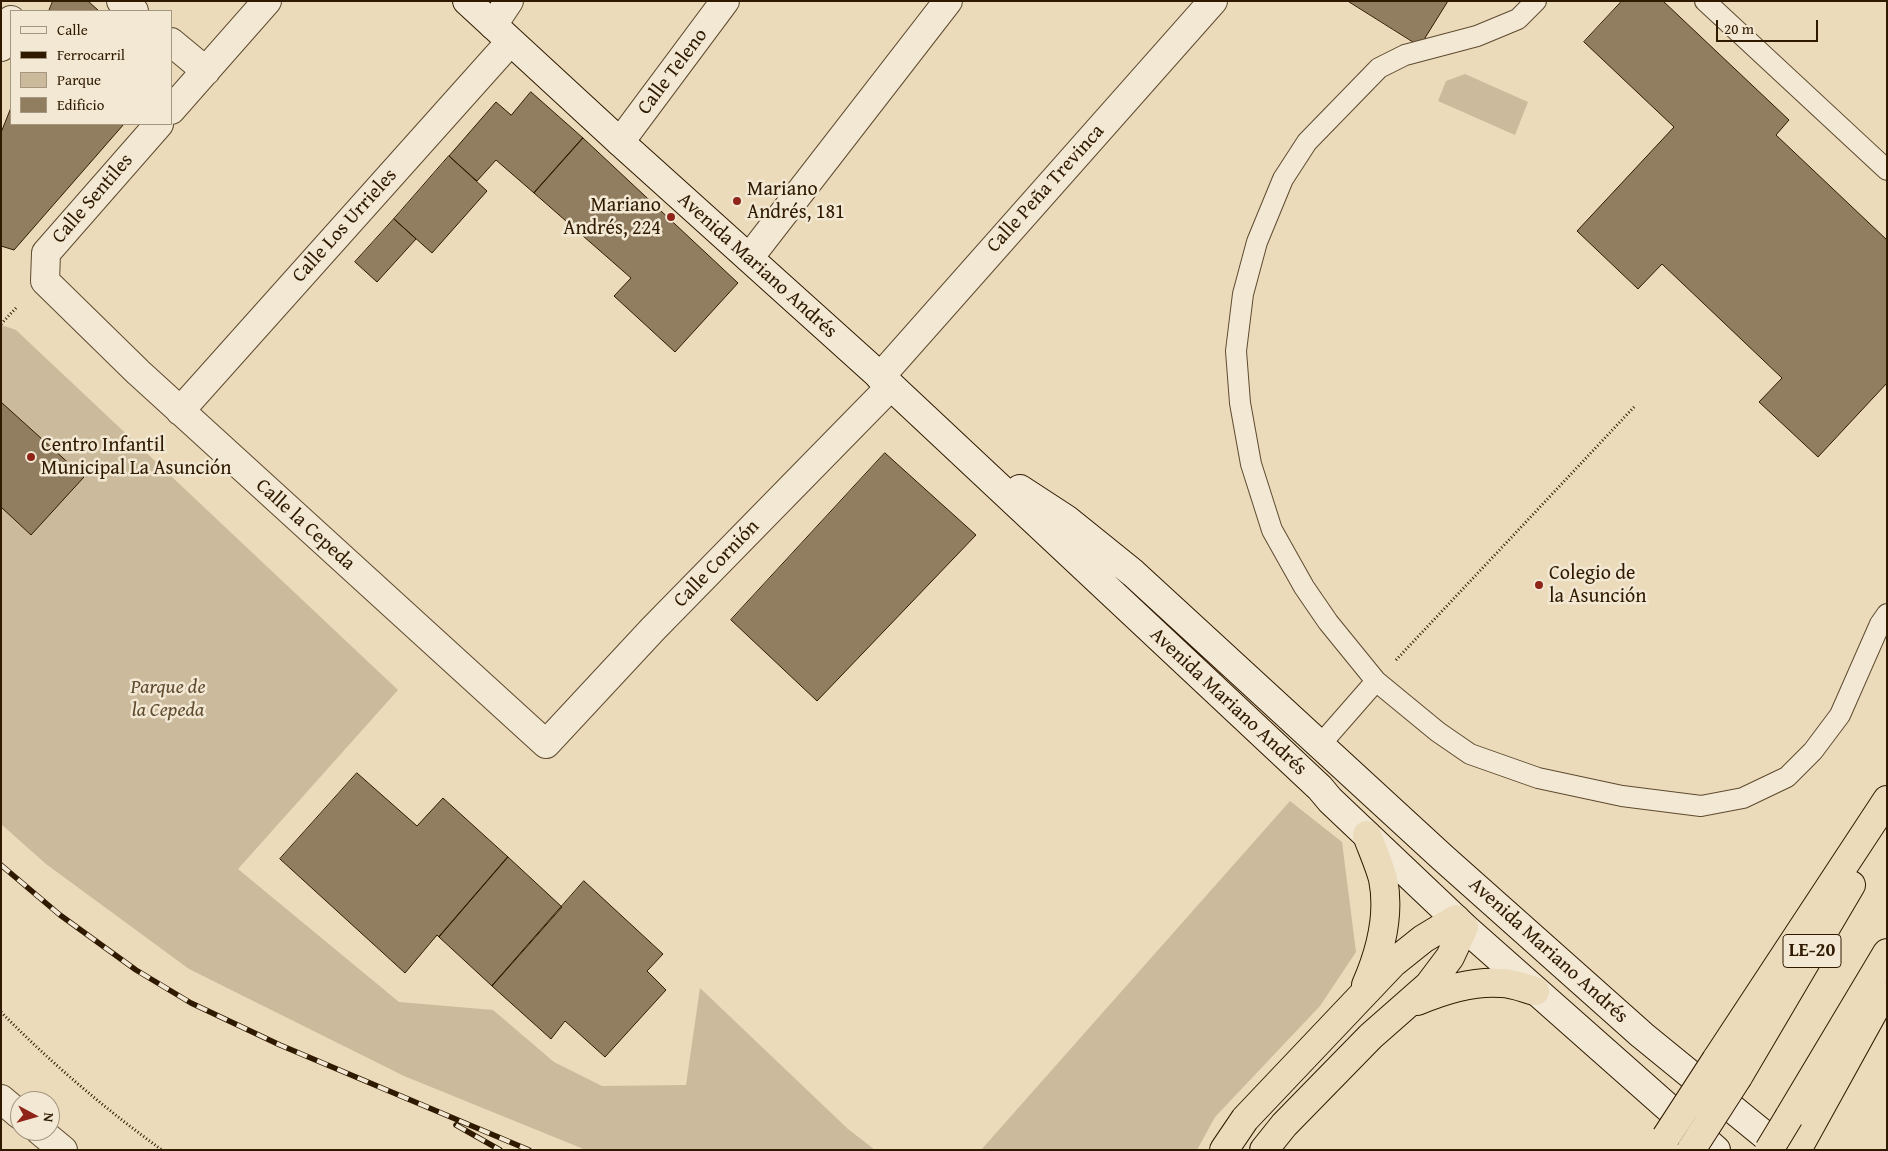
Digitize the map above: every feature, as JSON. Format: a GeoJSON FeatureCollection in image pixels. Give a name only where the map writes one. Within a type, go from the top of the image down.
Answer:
{"type":"FeatureCollection","features":[{"type":"Feature","properties":{"kind":"highway"},"geometry":{"type":"LineString","coordinates":[[1662,1144],[1887,800]]}},
{"type":"Feature","properties":{"kind":"highway","name":"LE-20"},"geometry":{"type":"LineString","coordinates":[[1691,1150],[1738,1077],[1887,826]]}},
{"type":"Feature","properties":{"kind":"highway"},"geometry":{"type":"LineString","coordinates":[[1360,999],[1373,968],[1381,941],[1385,909],[1383,879],[1367,835]]}},
{"type":"Feature","properties":{"kind":"highway"},"geometry":{"type":"LineString","coordinates":[[1224,1150],[1245,1119],[1393,963],[1423,939],[1462,921]]}},
{"type":"Feature","properties":{"kind":"highway"},"geometry":{"type":"LineString","coordinates":[[1264,1150],[1284,1125],[1371,1036],[1429,985],[1450,957],[1462,921]]}},
{"type":"Feature","properties":{"kind":"highway"},"geometry":{"type":"LineString","coordinates":[[1798,1132],[1887,953]]}},
{"type":"Feature","properties":{"kind":"highway"},"geometry":{"type":"LineString","coordinates":[[1407,1006],[1447,989],[1476,984],[1502,983],[1535,991]]}},
{"type":"Feature","properties":{"kind":"highway"},"geometry":{"type":"LineString","coordinates":[[1769,1150],[1798,1132],[1887,987]]}},
{"type":"Feature","properties":{"kind":"main road"},"geometry":{"type":"LineString","coordinates":[[121,1],[133,10]]}},
{"type":"Feature","properties":{"kind":"main road"},"geometry":{"type":"LineString","coordinates":[[172,109],[267,1]]}},
{"type":"Feature","properties":{"kind":"main road","name":"Avenida Mariano Andrés"},"geometry":{"type":"LineString","coordinates":[[467,1],[501,34],[938,429],[1367,835],[1462,921],[1535,991],[1716,1150]]}},
{"type":"Feature","properties":{"kind":"main road","name":"Calle Los Urrieles"},"geometry":{"type":"LineString","coordinates":[[180,411],[501,34],[509,1]]}},
{"type":"Feature","properties":{"kind":"main road","name":"Calle Teleno"},"geometry":{"type":"LineString","coordinates":[[620,142],[725,1]]}},
{"type":"Feature","properties":{"kind":"main road"},"geometry":{"type":"LineString","coordinates":[[750,258],[948,1]]}},
{"type":"Feature","properties":{"kind":"main road","name":"Calle Peña Trevinca"},"geometry":{"type":"LineString","coordinates":[[886,381],[1213,1]]}},
{"type":"Feature","properties":{"kind":"main road"},"geometry":{"type":"LineString","coordinates":[[1,47],[10,23]]}},
{"type":"Feature","properties":{"kind":"main road"},"geometry":{"type":"LineString","coordinates":[[172,43],[206,71]]}},
{"type":"Feature","properties":{"kind":"main road","name":"Calle Sentiles"},"geometry":{"type":"LineString","coordinates":[[45,282],[46,253],[158,125]]}},
{"type":"Feature","properties":{"kind":"main road","name":"Calle la Cepeda"},"geometry":{"type":"LineString","coordinates":[[45,282],[180,411],[546,744]]}},
{"type":"Feature","properties":{"kind":"main road","name":"Calle Cornión"},"geometry":{"type":"LineString","coordinates":[[546,744],[886,381]]}},
{"type":"Feature","properties":{"kind":"main road","name":"Avenida Mariano Andrés"},"geometry":{"type":"LineString","coordinates":[[938,429],[1066,520],[1133,572],[1442,857],[1671,1058],[1783,1150]]}},
{"type":"Feature","properties":{"kind":"main road","name":"Avenida Mariano Andrés"},"geometry":{"type":"LineString","coordinates":[[1086,569],[1138,599],[1296,743],[1320,745]]}},
{"type":"Feature","properties":{"kind":"main road"},"geometry":{"type":"LineString","coordinates":[[1442,857],[1458,890],[1462,921],[1480,919],[1490,923],[1651,1060],[1671,1058]]}},
{"type":"Feature","properties":{"kind":"main road"},"geometry":{"type":"LineString","coordinates":[[52,1141],[63,1150]]}},
{"type":"Feature","properties":{"kind":"lane"},"geometry":{"type":"LineString","coordinates":[[1536,1],[1518,19],[1477,36],[1405,55],[1379,68],[1307,142],[1283,179],[1257,242],[1243,294],[1236,351],[1240,403],[1251,464],[1272,530],[1304,587],[1328,622],[1376,681],[1438,732],[1470,754],[1547,780],[1622,796],[1701,806],[1743,798],[1787,777],[1813,751],[1840,715],[1880,624],[1887,614]]}},
{"type":"Feature","properties":{"kind":"lane"},"geometry":{"type":"LineString","coordinates":[[1705,1],[1887,170]]}},
{"type":"Feature","properties":{"kind":"lane"},"geometry":{"type":"LineString","coordinates":[[1320,745],[1376,681]]}},
{"type":"Feature","properties":{"kind":"path"},"geometry":{"type":"LineString","coordinates":[[1,324],[16,308]]}},
{"type":"Feature","properties":{"kind":"path"},"geometry":{"type":"LineString","coordinates":[[1376,681],[1635,406]]}},
{"type":"Feature","properties":{"kind":"path"},"geometry":{"type":"LineString","coordinates":[[1,1012],[36,1048],[141,1135],[162,1150]]}},
{"type":"Feature","properties":{"kind":"green space"},"geometry":{"type":"Polygon","coordinates":[[[1465,74],[1528,102],[1515,135],[1438,101],[1446,81],[1465,74]]]}},
{"type":"Feature","properties":{"kind":"green space","name":"Parque de la Cepeda"},"geometry":{"type":"Polygon","coordinates":[[[1,325],[16,330],[398,690],[238,869],[399,1002],[493,1010],[554,1062],[602,1086],[686,1085],[700,988],[848,1129],[875,1150],[586,1150],[404,1076],[189,969],[46,864],[1,824],[1,325]]]}},
{"type":"Feature","properties":{"kind":"green space"},"geometry":{"type":"Polygon","coordinates":[[[1290,801],[1342,842],[1356,952],[1320,1006],[1215,1117],[1197,1150],[981,1150],[1290,801]]]}},
{"type":"Feature","properties":{"kind":"building"},"geometry":{"type":"Polygon","coordinates":[[[53,1],[88,1],[98,10],[49,10],[53,1]]]}},
{"type":"Feature","properties":{"kind":"building"},"geometry":{"type":"Polygon","coordinates":[[[1348,1],[1448,1],[1420,46],[1348,1]]]}},
{"type":"Feature","properties":{"kind":"building"},"geometry":{"type":"Polygon","coordinates":[[[1622,1],[1663,1],[1789,120],[1776,135],[1887,240],[1887,383],[1818,457],[1759,402],[1782,378],[1662,264],[1638,289],[1577,231],[1674,127],[1584,42],[1622,1]]]}},
{"type":"Feature","properties":{"kind":"building"},"geometry":{"type":"Polygon","coordinates":[[[531,92],[583,138],[534,193],[496,160],[477,181],[449,156],[496,102],[511,115],[531,92]]]}},
{"type":"Feature","properties":{"kind":"building"},"geometry":{"type":"Polygon","coordinates":[[[10,110],[10,125],[123,125],[14,250],[1,246],[1,133],[10,110]]]}},
{"type":"Feature","properties":{"kind":"building"},"geometry":{"type":"Polygon","coordinates":[[[583,138],[738,283],[675,352],[614,296],[631,278],[534,193],[583,138]]]}},
{"type":"Feature","properties":{"kind":"building"},"geometry":{"type":"Polygon","coordinates":[[[449,156],[487,191],[432,253],[394,219],[449,156]]]}},
{"type":"Feature","properties":{"kind":"building"},"geometry":{"type":"Polygon","coordinates":[[[394,219],[416,239],[377,282],[355,262],[394,219]]]}},
{"type":"Feature","properties":{"kind":"building","name":"Centro Infantil Municipal La Asunción"},"geometry":{"type":"Polygon","coordinates":[[[1,402],[84,477],[31,535],[1,507],[1,402]]]}},
{"type":"Feature","properties":{"kind":"building"},"geometry":{"type":"Polygon","coordinates":[[[885,453],[976,535],[817,701],[731,620],[885,453]]]}},
{"type":"Feature","properties":{"kind":"building"},"geometry":{"type":"Polygon","coordinates":[[[357,773],[417,826],[443,798],[508,857],[439,937],[437,935],[405,973],[280,859],[357,773]]]}},
{"type":"Feature","properties":{"kind":"building"},"geometry":{"type":"Polygon","coordinates":[[[508,857],[562,907],[492,986],[439,937],[508,857]]]}},
{"type":"Feature","properties":{"kind":"building"},"geometry":{"type":"Polygon","coordinates":[[[584,881],[663,954],[647,971],[666,990],[605,1057],[565,1021],[551,1039],[492,986],[584,881]]]}},
{"type":"Feature","properties":{"kind":"railway"},"geometry":{"type":"LineString","coordinates":[[1,865],[60,915],[136,970],[191,1003],[280,1045],[529,1150]]}},
{"type":"Feature","properties":{"kind":"railway"},"geometry":{"type":"LineString","coordinates":[[456,1125],[500,1150]]}},
{"type":"Feature","properties":{"kind":"place","name":"Mariano Andrés, 181"},"geometry":{"type":"Point","coordinates":[737,201]}},
{"type":"Feature","properties":{"kind":"place","name":"Mariano Andrés, 224"},"geometry":{"type":"Point","coordinates":[671,217]}},
{"type":"Feature","properties":{"kind":"place","name":"Centro Infantil Municipal La Asunción"},"geometry":{"type":"Point","coordinates":[31,457]}},
{"type":"Feature","properties":{"kind":"place","name":"Colegio de la Asunción"},"geometry":{"type":"Point","coordinates":[1539,585]}}]}
